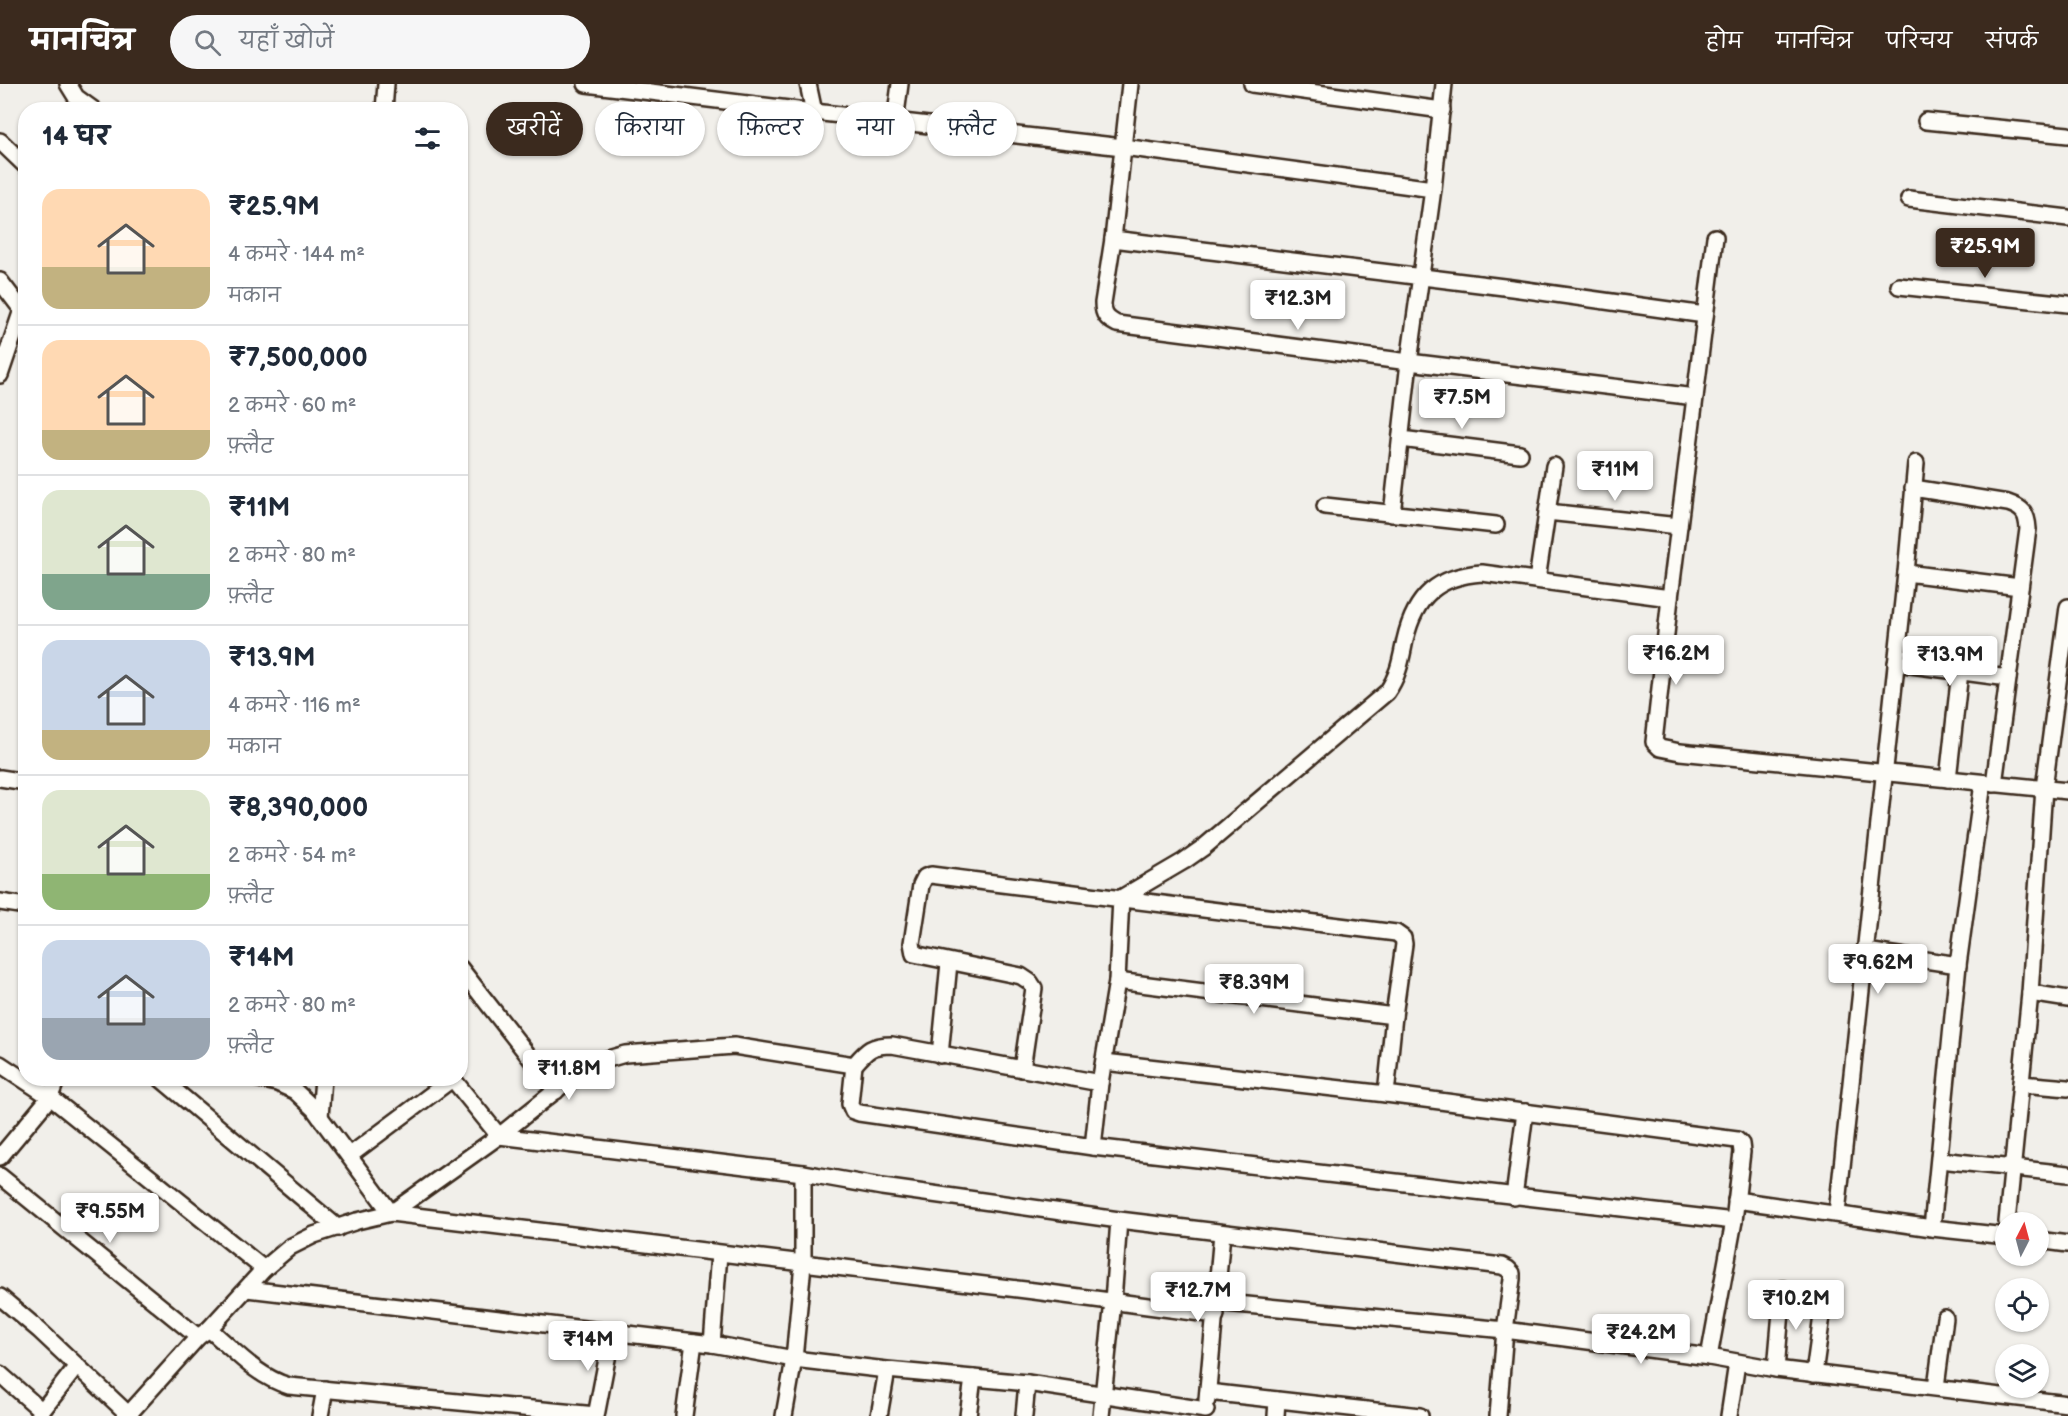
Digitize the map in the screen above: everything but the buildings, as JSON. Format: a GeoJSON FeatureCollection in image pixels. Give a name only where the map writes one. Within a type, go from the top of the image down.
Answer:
{"type":"FeatureCollection","features":[{"type":"Feature","properties":{"kind":"street"},"geometry":{"type":"LineString","coordinates":[[68,84],[76,97],[83,102]]}},
{"type":"Feature","properties":{"kind":"street"},"geometry":{"type":"LineString","coordinates":[[385,102],[386,84]]}},
{"type":"Feature","properties":{"kind":"street"},"geometry":{"type":"LineString","coordinates":[[586,84],[732,102]]}},
{"type":"Feature","properties":{"kind":"street"},"geometry":{"type":"LineString","coordinates":[[808,84],[811,102]]}},
{"type":"Feature","properties":{"kind":"street"},"geometry":{"type":"LineString","coordinates":[[898,102],[900,84]]}},
{"type":"Feature","properties":{"kind":"street"},"geometry":{"type":"LineString","coordinates":[[1130,84],[1113,239],[1103,303],[1103,312],[1107,319],[1118,324],[1695,397]]}},
{"type":"Feature","properties":{"kind":"street"},"geometry":{"type":"LineString","coordinates":[[1252,84],[1442,110]]}},
{"type":"Feature","properties":{"kind":"street"},"geometry":{"type":"LineString","coordinates":[[1392,514],[1444,84]]}},
{"type":"Feature","properties":{"kind":"street"},"geometry":{"type":"LineString","coordinates":[[1926,121],[2068,135]]}},
{"type":"Feature","properties":{"kind":"street"},"geometry":{"type":"LineString","coordinates":[[915,124],[1123,147],[1433,189]]}},
{"type":"Feature","properties":{"kind":"street"},"geometry":{"type":"LineString","coordinates":[[0,141],[18,158]]}},
{"type":"Feature","properties":{"kind":"street"},"geometry":{"type":"LineString","coordinates":[[1909,199],[2068,218]]}},
{"type":"Feature","properties":{"kind":"street"},"geometry":{"type":"LineString","coordinates":[[1715,237],[1654,742],[1660,748],[1680,752],[2068,790]]}},
{"type":"Feature","properties":{"kind":"street"},"geometry":{"type":"LineString","coordinates":[[1113,239],[1512,288],[1705,315]]}},
{"type":"Feature","properties":{"kind":"street"},"geometry":{"type":"LineString","coordinates":[[0,281],[18,302]]}},
{"type":"Feature","properties":{"kind":"street"},"geometry":{"type":"LineString","coordinates":[[1899,286],[2068,304]]}},
{"type":"Feature","properties":{"kind":"street"},"geometry":{"type":"LineString","coordinates":[[0,375],[18,326]]}},
{"type":"Feature","properties":{"kind":"street"},"geometry":{"type":"LineString","coordinates":[[1401,439],[1520,454]]}},
{"type":"Feature","properties":{"kind":"street"},"geometry":{"type":"LineString","coordinates":[[1838,1213],[1916,463]]}},
{"type":"Feature","properties":{"kind":"street"},"geometry":{"type":"LineString","coordinates":[[1537,580],[1554,466]]}},
{"type":"Feature","properties":{"kind":"street"},"geometry":{"type":"LineString","coordinates":[[1913,488],[2021,507],[2027,514],[2028,529],[2008,678],[1958,965],[1932,1228]]}},
{"type":"Feature","properties":{"kind":"street"},"geometry":{"type":"LineString","coordinates":[[1325,506],[1496,525]]}},
{"type":"Feature","properties":{"kind":"street"},"geometry":{"type":"LineString","coordinates":[[1547,512],[1679,526]]}},
{"type":"Feature","properties":{"kind":"street"},"geometry":{"type":"LineString","coordinates":[[1121,898],[1185,861],[1204,847],[1387,692],[1399,670],[1411,617],[1432,589],[1447,579],[1482,573],[1670,598]]}},
{"type":"Feature","properties":{"kind":"street"},"geometry":{"type":"LineString","coordinates":[[1906,573],[2020,587]]}},
{"type":"Feature","properties":{"kind":"street"},"geometry":{"type":"LineString","coordinates":[[2008,1212],[2030,993],[2044,788],[2068,607]]}},
{"type":"Feature","properties":{"kind":"street"},"geometry":{"type":"LineString","coordinates":[[1896,663],[2008,678]]}},
{"type":"Feature","properties":{"kind":"street"},"geometry":{"type":"LineString","coordinates":[[1948,779],[1960,672]]}},
{"type":"Feature","properties":{"kind":"street"},"geometry":{"type":"LineString","coordinates":[[0,778],[18,781]]}},
{"type":"Feature","properties":{"kind":"street"},"geometry":{"type":"LineString","coordinates":[[1022,1069],[1034,987],[1021,976],[914,954],[912,950],[921,885],[925,876],[1396,933],[1403,938],[1404,944],[1386,1094]]}},
{"type":"Feature","properties":{"kind":"street"},"geometry":{"type":"LineString","coordinates":[[1093,1147],[1100,1083],[1117,981],[1121,898]]}},
{"type":"Feature","properties":{"kind":"street"},"geometry":{"type":"LineString","coordinates":[[0,902],[18,905]]}},
{"type":"Feature","properties":{"kind":"street"},"geometry":{"type":"LineString","coordinates":[[1866,951],[1958,965]]}},
{"type":"Feature","properties":{"kind":"street"},"geometry":{"type":"LineString","coordinates":[[940,1055],[949,963]]}},
{"type":"Feature","properties":{"kind":"street"},"geometry":{"type":"LineString","coordinates":[[468,978],[556,1091]]}},
{"type":"Feature","properties":{"kind":"street"},"geometry":{"type":"LineString","coordinates":[[1117,981],[1394,1016]]}},
{"type":"Feature","properties":{"kind":"street"},"geometry":{"type":"LineString","coordinates":[[2030,993],[2068,999]]}},
{"type":"Feature","properties":{"kind":"street"},"geometry":{"type":"LineString","coordinates":[[1100,1083],[879,1045],[868,1049],[854,1065],[850,1104],[853,1111],[1093,1147],[1734,1221]]}},
{"type":"Feature","properties":{"kind":"street"},"geometry":{"type":"LineString","coordinates":[[0,1297],[39,1330],[127,1415],[264,1269],[290,1247],[314,1235],[391,1214],[499,1136],[579,1072],[601,1061],[625,1054],[734,1046],[854,1065]]}},
{"type":"Feature","properties":{"kind":"street"},"geometry":{"type":"LineString","coordinates":[[1104,1062],[1386,1094],[1737,1140],[1741,1144],[1742,1152],[1734,1221],[1709,1357]]}},
{"type":"Feature","properties":{"kind":"street"},"geometry":{"type":"LineString","coordinates":[[0,1064],[18,1076]]}},
{"type":"Feature","properties":{"kind":"street"},"geometry":{"type":"LineString","coordinates":[[2021,1084],[2068,1088]]}},
{"type":"Feature","properties":{"kind":"street"},"geometry":{"type":"LineString","coordinates":[[33,1086],[264,1269]]}},
{"type":"Feature","properties":{"kind":"street"},"geometry":{"type":"LineString","coordinates":[[0,1157],[50,1097],[54,1086]]}},
{"type":"Feature","properties":{"kind":"street"},"geometry":{"type":"LineString","coordinates":[[169,1086],[338,1228]]}},
{"type":"Feature","properties":{"kind":"street"},"geometry":{"type":"LineString","coordinates":[[284,1086],[314,1108],[391,1214],[1113,1301],[1505,1330],[1709,1357],[1814,1374],[2068,1404]]}},
{"type":"Feature","properties":{"kind":"street"},"geometry":{"type":"LineString","coordinates":[[320,1117],[322,1086]]}},
{"type":"Feature","properties":{"kind":"street"},"geometry":{"type":"LineString","coordinates":[[349,1156],[443,1086]]}},
{"type":"Feature","properties":{"kind":"street"},"geometry":{"type":"LineString","coordinates":[[458,1086],[499,1136],[803,1173],[882,1187],[1119,1221],[1502,1266],[1512,1273],[1498,1416]]}},
{"type":"Feature","properties":{"kind":"street"},"geometry":{"type":"LineString","coordinates":[[1514,1197],[1525,1112]]}},
{"type":"Feature","properties":{"kind":"street"},"geometry":{"type":"LineString","coordinates":[[1940,1160],[2068,1174]]}},
{"type":"Feature","properties":{"kind":"street"},"geometry":{"type":"LineString","coordinates":[[784,1416],[795,1359],[803,1264],[803,1173]]}},
{"type":"Feature","properties":{"kind":"street"},"geometry":{"type":"LineString","coordinates":[[0,1176],[204,1333],[272,1381],[289,1386],[464,1409],[596,1416],[612,1333]]}},
{"type":"Feature","properties":{"kind":"street"},"geometry":{"type":"LineString","coordinates":[[1736,1200],[1995,1235]]}},
{"type":"Feature","properties":{"kind":"street"},"geometry":{"type":"LineString","coordinates":[[1101,1416],[1119,1221]]}},
{"type":"Feature","properties":{"kind":"street"},"geometry":{"type":"LineString","coordinates":[[247,1289],[712,1344],[795,1359],[1027,1383],[1206,1413],[1222,1233]]}},
{"type":"Feature","properties":{"kind":"street"},"geometry":{"type":"LineString","coordinates":[[2049,1241],[2068,1244]]}},
{"type":"Feature","properties":{"kind":"street"},"geometry":{"type":"LineString","coordinates":[[712,1344],[719,1254]]}},
{"type":"Feature","properties":{"kind":"street"},"geometry":{"type":"LineString","coordinates":[[1776,1369],[1783,1289]]}},
{"type":"Feature","properties":{"kind":"street"},"geometry":{"type":"LineString","coordinates":[[1814,1374],[1825,1294]]}},
{"type":"Feature","properties":{"kind":"street"},"geometry":{"type":"LineString","coordinates":[[1936,1387],[1945,1318]]}},
{"type":"Feature","properties":{"kind":"street"},"geometry":{"type":"LineString","coordinates":[[684,1416],[694,1342]]}},
{"type":"Feature","properties":{"kind":"street"},"geometry":{"type":"LineString","coordinates":[[1729,1416],[1737,1363]]}},
{"type":"Feature","properties":{"kind":"street"},"geometry":{"type":"LineString","coordinates":[[0,1374],[40,1413],[77,1366]]}},
{"type":"Feature","properties":{"kind":"street"},"geometry":{"type":"LineString","coordinates":[[879,1416],[887,1370]]}},
{"type":"Feature","properties":{"kind":"street"},"geometry":{"type":"LineString","coordinates":[[968,1416],[973,1378]]}},
{"type":"Feature","properties":{"kind":"street"},"geometry":{"type":"LineString","coordinates":[[1024,1416],[1027,1383]]}},
{"type":"Feature","properties":{"kind":"street"},"geometry":{"type":"LineString","coordinates":[[320,1416],[325,1389]]}},
{"type":"Feature","properties":{"kind":"street"},"geometry":{"type":"LineString","coordinates":[[1208,1392],[1355,1412],[1420,1416]]}},
{"type":"Feature","properties":{"kind":"street"},"geometry":{"type":"LineString","coordinates":[[1276,1416],[1278,1400]]}}]}
